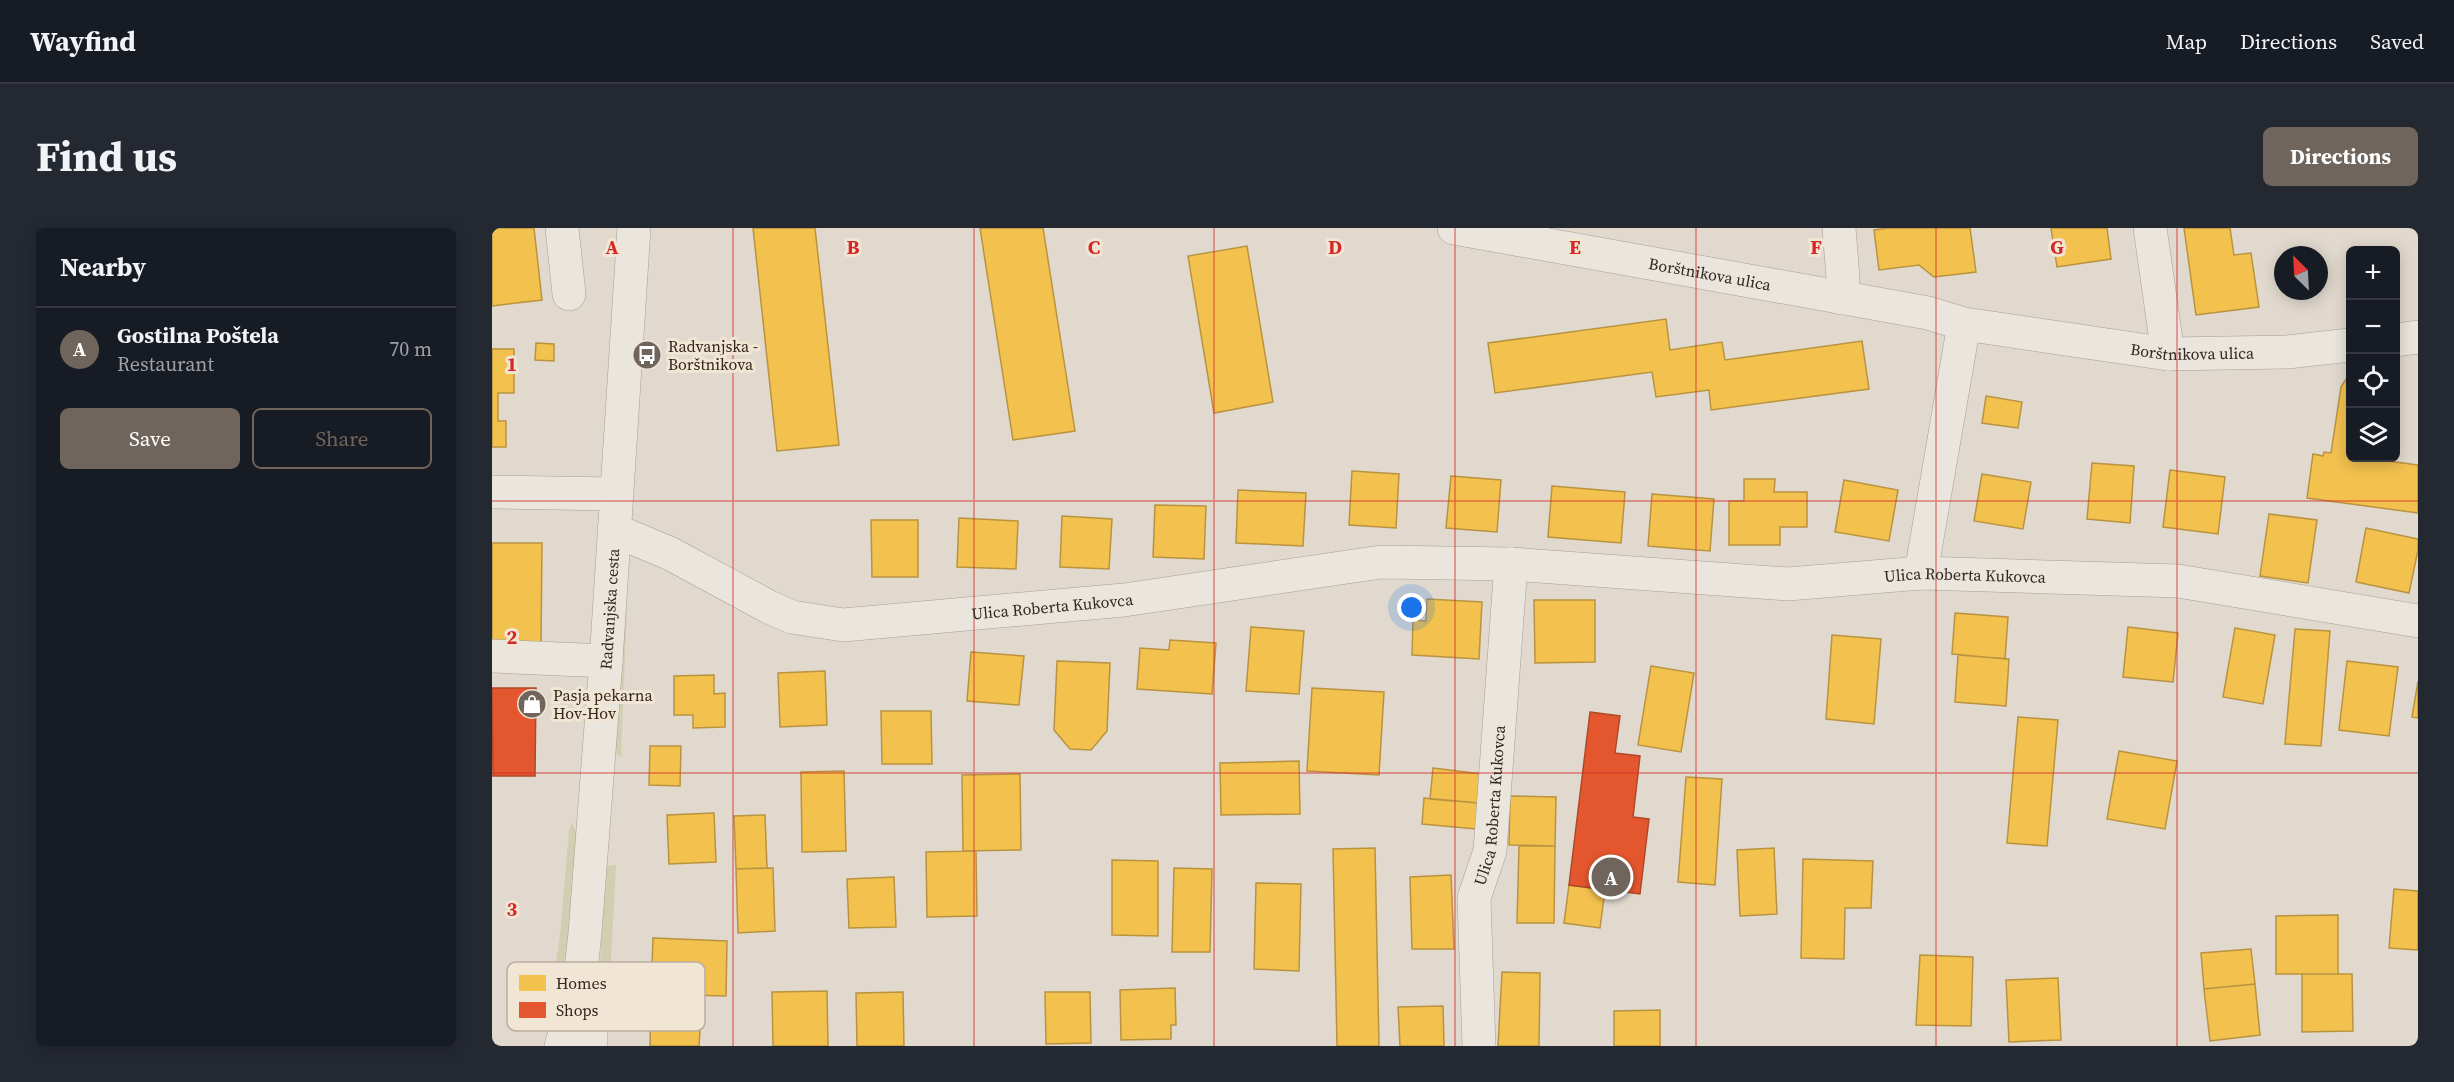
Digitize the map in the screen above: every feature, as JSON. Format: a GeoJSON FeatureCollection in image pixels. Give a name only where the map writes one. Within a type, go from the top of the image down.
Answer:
{"type":"FeatureCollection","features":[{"type":"Feature","properties":{"kind":"street"},"geometry":{"type":"LineString","coordinates":[[562,228],[570,294]]}},
{"type":"Feature","properties":{"kind":"street","name":"Radvanjska cesta"},"geometry":{"type":"LineString","coordinates":[[581,962],[606,661],[634,228]]}},
{"type":"Feature","properties":{"kind":"street","name":"Borštnikova ulica"},"geometry":{"type":"LineString","coordinates":[[1454,228],[1928,313],[1964,324],[2168,354],[2287,351],[2346,345]]}},
{"type":"Feature","properties":{"kind":"street"},"geometry":{"type":"LineString","coordinates":[[1839,228],[1843,278],[1841,298]]}},
{"type":"Feature","properties":{"kind":"street"},"geometry":{"type":"LineString","coordinates":[[2150,228],[2168,354]]}},
{"type":"Feature","properties":{"kind":"street"},"geometry":{"type":"LineString","coordinates":[[1921,573],[1964,324]]}},
{"type":"Feature","properties":{"kind":"street"},"geometry":{"type":"LineString","coordinates":[[2400,339],[2418,337]]}},
{"type":"Feature","properties":{"kind":"street"},"geometry":{"type":"LineString","coordinates":[[492,492],[616,494]]}},
{"type":"Feature","properties":{"kind":"street","name":"Ulica Roberta Kukovca"},"geometry":{"type":"LineString","coordinates":[[614,530],[671,554],[792,617],[843,625],[1124,600],[1382,562],[1510,564],[1788,584],[1921,573],[2178,581],[2418,621]]}},
{"type":"Feature","properties":{"kind":"street","name":"Ulica Roberta Kukovca"},"geometry":{"type":"LineString","coordinates":[[1479,1046],[1474,898],[1490,851],[1510,564]]}},
{"type":"Feature","properties":{"kind":"street"},"geometry":{"type":"LineString","coordinates":[[492,656],[606,661]]}},
{"type":"Feature","properties":{"kind":"street","name":"Radvanjska cesta"},"geometry":{"type":"LineString","coordinates":[[561,1046],[566,1031]]}},
{"type":"Feature","properties":{"kind":"street","name":"Radvanjska cesta"},"geometry":{"type":"LineString","coordinates":[[590,1031],[591,1046]]}},
{"type":"Feature","properties":{"kind":"shaded area"},"geometry":{"type":"Polygon","coordinates":[[[626,604],[627,606],[621,757],[613,751],[626,604]]]}},
{"type":"Feature","properties":{"kind":"shaded area"},"geometry":{"type":"Polygon","coordinates":[[[572,823],[577,834],[571,930],[567,962],[556,962],[560,935],[569,831],[572,823]]]}},
{"type":"Feature","properties":{"kind":"shaded area"},"geometry":{"type":"Polygon","coordinates":[[[616,865],[611,962],[600,962],[605,866],[616,865]]]}},
{"type":"Feature","properties":{"kind":"building: Homes"},"geometry":{"type":"Polygon","coordinates":[[[492,228],[534,228],[542,300],[492,306],[492,228]]]}},
{"type":"Feature","properties":{"kind":"building: Homes"},"geometry":{"type":"Polygon","coordinates":[[[753,228],[815,228],[839,445],[777,451],[753,228]]]}},
{"type":"Feature","properties":{"kind":"building: Homes"},"geometry":{"type":"Polygon","coordinates":[[[980,228],[1043,228],[1075,431],[1013,440],[980,228]]]}},
{"type":"Feature","properties":{"kind":"building: Homes"},"geometry":{"type":"Polygon","coordinates":[[[1970,228],[1976,272],[1934,277],[1919,265],[1879,270],[1874,230],[1970,228]]]}},
{"type":"Feature","properties":{"kind":"building: Homes"},"geometry":{"type":"Polygon","coordinates":[[[2051,228],[2107,228],[2111,259],[2057,267],[2051,228]]]}},
{"type":"Feature","properties":{"kind":"building: Homes"},"geometry":{"type":"Polygon","coordinates":[[[2184,228],[2230,228],[2234,255],[2251,253],[2259,307],[2196,315],[2184,228]]]}},
{"type":"Feature","properties":{"kind":"building: Homes"},"geometry":{"type":"Polygon","coordinates":[[[1247,246],[1273,402],[1214,413],[1188,256],[1247,246]]]}},
{"type":"Feature","properties":{"kind":"building: Homes"},"geometry":{"type":"Polygon","coordinates":[[[1666,319],[1670,350],[1722,342],[1725,360],[1862,341],[1869,389],[1711,410],[1709,390],[1656,397],[1652,372],[1495,393],[1488,343],[1666,319]]]}},
{"type":"Feature","properties":{"kind":"building: Homes"},"geometry":{"type":"Polygon","coordinates":[[[536,343],[554,344],[554,361],[535,360],[536,343]]]}},
{"type":"Feature","properties":{"kind":"building: Homes"},"geometry":{"type":"Polygon","coordinates":[[[492,349],[514,349],[514,393],[498,393],[498,421],[506,421],[506,447],[492,447],[492,349]]]}},
{"type":"Feature","properties":{"kind":"building: Homes"},"geometry":{"type":"Polygon","coordinates":[[[2346,379],[2346,462],[2396,462],[2418,465],[2418,513],[2307,498],[2313,454],[2323,456],[2324,452],[2331,453],[2341,387],[2346,379]]]}},
{"type":"Feature","properties":{"kind":"building: Homes"},"geometry":{"type":"Polygon","coordinates":[[[1986,396],[2022,402],[2018,428],[1982,423],[1986,396]]]}},
{"type":"Feature","properties":{"kind":"building: Homes"},"geometry":{"type":"Polygon","coordinates":[[[2092,463],[2134,466],[2130,523],[2087,519],[2092,463]]]}},
{"type":"Feature","properties":{"kind":"building: Homes"},"geometry":{"type":"Polygon","coordinates":[[[2170,470],[2225,477],[2218,534],[2163,527],[2170,470]]]}},
{"type":"Feature","properties":{"kind":"building: Homes"},"geometry":{"type":"Polygon","coordinates":[[[1352,471],[1399,474],[1396,528],[1349,525],[1352,471]]]}},
{"type":"Feature","properties":{"kind":"building: Homes"},"geometry":{"type":"Polygon","coordinates":[[[1982,474],[2031,482],[2023,529],[1974,521],[1982,474]]]}},
{"type":"Feature","properties":{"kind":"building: Homes"},"geometry":{"type":"Polygon","coordinates":[[[1451,476],[1501,480],[1497,532],[1446,528],[1451,476]]]}},
{"type":"Feature","properties":{"kind":"building: Homes"},"geometry":{"type":"Polygon","coordinates":[[[1744,479],[1775,479],[1774,492],[1807,492],[1807,527],[1780,527],[1780,545],[1729,545],[1729,501],[1744,501],[1744,479]]]}},
{"type":"Feature","properties":{"kind":"building: Homes"},"geometry":{"type":"Polygon","coordinates":[[[1844,480],[1898,490],[1889,541],[1835,532],[1844,480]]]}},
{"type":"Feature","properties":{"kind":"building: Homes"},"geometry":{"type":"Polygon","coordinates":[[[1552,486],[1625,492],[1621,543],[1548,537],[1552,486]]]}},
{"type":"Feature","properties":{"kind":"building: Homes"},"geometry":{"type":"Polygon","coordinates":[[[1238,490],[1306,493],[1303,546],[1236,543],[1238,490]]]}},
{"type":"Feature","properties":{"kind":"building: Homes"},"geometry":{"type":"Polygon","coordinates":[[[1652,494],[1714,499],[1710,551],[1648,546],[1652,494]]]}},
{"type":"Feature","properties":{"kind":"building: Homes"},"geometry":{"type":"Polygon","coordinates":[[[1155,505],[1206,506],[1204,559],[1153,557],[1155,505]]]}},
{"type":"Feature","properties":{"kind":"building: Homes"},"geometry":{"type":"Polygon","coordinates":[[[2269,514],[2317,520],[2308,583],[2260,576],[2269,514]]]}},
{"type":"Feature","properties":{"kind":"building: Homes"},"geometry":{"type":"Polygon","coordinates":[[[1062,516],[1112,519],[1109,569],[1060,567],[1062,516]]]}},
{"type":"Feature","properties":{"kind":"building: Homes"},"geometry":{"type":"Polygon","coordinates":[[[959,518],[1018,521],[1016,569],[957,567],[959,518]]]}},
{"type":"Feature","properties":{"kind":"building: Homes"},"geometry":{"type":"Polygon","coordinates":[[[871,520],[918,520],[918,577],[872,577],[871,520]]]}},
{"type":"Feature","properties":{"kind":"building: Homes"},"geometry":{"type":"Polygon","coordinates":[[[2366,528],[2418,539],[2418,550],[2409,593],[2356,582],[2366,528]]]}},
{"type":"Feature","properties":{"kind":"building: Homes"},"geometry":{"type":"Polygon","coordinates":[[[492,543],[542,543],[541,644],[492,644],[492,543]]]}},
{"type":"Feature","properties":{"kind":"building: Homes"},"geometry":{"type":"Polygon","coordinates":[[[1427,599],[1482,602],[1479,659],[1412,655],[1413,620],[1426,621],[1427,599]]]}},
{"type":"Feature","properties":{"kind":"building: Homes"},"geometry":{"type":"Polygon","coordinates":[[[1534,600],[1595,600],[1595,662],[1535,663],[1534,600]]]}},
{"type":"Feature","properties":{"kind":"building: Homes"},"geometry":{"type":"Polygon","coordinates":[[[1955,613],[2008,617],[2005,659],[1952,654],[1955,613]]]}},
{"type":"Feature","properties":{"kind":"building: Homes"},"geometry":{"type":"Polygon","coordinates":[[[1251,627],[1304,631],[1299,694],[1246,691],[1251,627]]]}},
{"type":"Feature","properties":{"kind":"building: Homes"},"geometry":{"type":"Polygon","coordinates":[[[2128,627],[2178,633],[2173,682],[2123,677],[2128,627]]]}},
{"type":"Feature","properties":{"kind":"building: Homes"},"geometry":{"type":"Polygon","coordinates":[[[2235,628],[2275,635],[2263,704],[2223,697],[2235,628]]]}},
{"type":"Feature","properties":{"kind":"building: Homes"},"geometry":{"type":"Polygon","coordinates":[[[2295,629],[2330,631],[2321,746],[2285,744],[2295,629]]]}},
{"type":"Feature","properties":{"kind":"building: Homes"},"geometry":{"type":"Polygon","coordinates":[[[1832,635],[1881,639],[1874,724],[1826,719],[1832,635]]]}},
{"type":"Feature","properties":{"kind":"building: Homes"},"geometry":{"type":"Polygon","coordinates":[[[1170,640],[1216,643],[1212,694],[1137,689],[1140,648],[1169,650],[1170,640]]]}},
{"type":"Feature","properties":{"kind":"building: Homes"},"geometry":{"type":"Polygon","coordinates":[[[971,652],[1024,656],[1019,705],[967,701],[971,652]]]}},
{"type":"Feature","properties":{"kind":"building: Homes"},"geometry":{"type":"Polygon","coordinates":[[[1958,655],[2009,659],[2006,706],[1955,702],[1958,655]]]}},
{"type":"Feature","properties":{"kind":"building: Homes"},"geometry":{"type":"Polygon","coordinates":[[[1057,661],[1110,663],[1107,731],[1091,750],[1070,749],[1054,730],[1057,661]]]}},
{"type":"Feature","properties":{"kind":"building: Homes"},"geometry":{"type":"Polygon","coordinates":[[[2347,661],[2398,667],[2389,736],[2339,730],[2347,661]]]}},
{"type":"Feature","properties":{"kind":"building: Homes"},"geometry":{"type":"Polygon","coordinates":[[[1651,666],[1694,673],[1681,752],[1638,745],[1651,666]]]}},
{"type":"Feature","properties":{"kind":"building: Homes"},"geometry":{"type":"Polygon","coordinates":[[[825,671],[827,725],[780,727],[778,673],[825,671]]]}},
{"type":"Feature","properties":{"kind":"building: Homes"},"geometry":{"type":"Polygon","coordinates":[[[714,675],[714,694],[725,693],[725,727],[693,728],[693,715],[674,715],[674,676],[714,675]]]}},
{"type":"Feature","properties":{"kind":"building: Homes"},"geometry":{"type":"Polygon","coordinates":[[[2418,681],[2418,718],[2412,717],[2418,681]]]}},
{"type":"Feature","properties":{"kind":"building: Homes"},"geometry":{"type":"Polygon","coordinates":[[[1312,688],[1384,692],[1379,775],[1307,771],[1312,688]]]}},
{"type":"Feature","properties":{"kind":"building: Homes"},"geometry":{"type":"Polygon","coordinates":[[[881,711],[931,711],[932,764],[882,764],[881,711]]]}},
{"type":"Feature","properties":{"kind":"building: Homes"},"geometry":{"type":"Polygon","coordinates":[[[2018,717],[2058,720],[2047,846],[2007,843],[2018,717]]]}},
{"type":"Feature","properties":{"kind":"building: Homes"},"geometry":{"type":"Polygon","coordinates":[[[650,746],[681,746],[680,786],[649,785],[650,746]]]}},
{"type":"Feature","properties":{"kind":"building: Homes"},"geometry":{"type":"Polygon","coordinates":[[[2119,751],[2177,761],[2165,829],[2107,819],[2119,751]]]}},
{"type":"Feature","properties":{"kind":"building: Homes"},"geometry":{"type":"Polygon","coordinates":[[[1299,761],[1300,814],[1221,815],[1220,763],[1299,761]]]}},
{"type":"Feature","properties":{"kind":"building: Homes"},"geometry":{"type":"Polygon","coordinates":[[[1433,768],[1481,774],[1478,803],[1430,799],[1433,768]]]}},
{"type":"Feature","properties":{"kind":"building: Homes"},"geometry":{"type":"Polygon","coordinates":[[[844,771],[846,851],[802,852],[801,772],[844,771]]]}},
{"type":"Feature","properties":{"kind":"building: Homes"},"geometry":{"type":"Polygon","coordinates":[[[1020,774],[1021,850],[963,851],[962,775],[1020,774]]]}},
{"type":"Feature","properties":{"kind":"building: Homes"},"geometry":{"type":"Polygon","coordinates":[[[1686,777],[1722,779],[1715,885],[1678,882],[1686,777]]]}},
{"type":"Feature","properties":{"kind":"building: Homes"},"geometry":{"type":"Polygon","coordinates":[[[1510,796],[1556,797],[1555,846],[1509,845],[1510,796]]]}},
{"type":"Feature","properties":{"kind":"building: Homes"},"geometry":{"type":"Polygon","coordinates":[[[1424,798],[1478,803],[1476,829],[1422,824],[1424,798]]]}},
{"type":"Feature","properties":{"kind":"building: Homes"},"geometry":{"type":"Polygon","coordinates":[[[714,813],[716,862],[669,864],[667,815],[714,813]]]}},
{"type":"Feature","properties":{"kind":"building: Homes"},"geometry":{"type":"Polygon","coordinates":[[[765,815],[767,868],[736,869],[734,816],[765,815]]]}},
{"type":"Feature","properties":{"kind":"building: Homes"},"geometry":{"type":"Polygon","coordinates":[[[1519,846],[1555,846],[1554,923],[1517,923],[1519,846]]]}},
{"type":"Feature","properties":{"kind":"building: Homes"},"geometry":{"type":"Polygon","coordinates":[[[1375,848],[1379,1046],[1337,1046],[1333,849],[1375,848]]]}},
{"type":"Feature","properties":{"kind":"building: Homes"},"geometry":{"type":"Polygon","coordinates":[[[1774,848],[1777,914],[1740,916],[1737,850],[1774,848]]]}},
{"type":"Feature","properties":{"kind":"building: Homes"},"geometry":{"type":"Polygon","coordinates":[[[976,851],[977,916],[927,917],[926,852],[976,851]]]}},
{"type":"Feature","properties":{"kind":"building: Homes"},"geometry":{"type":"Polygon","coordinates":[[[1803,859],[1873,861],[1871,908],[1845,908],[1844,959],[1801,958],[1803,859]]]}},
{"type":"Feature","properties":{"kind":"building: Homes"},"geometry":{"type":"Polygon","coordinates":[[[1112,860],[1158,861],[1158,936],[1112,935],[1112,860]]]}},
{"type":"Feature","properties":{"kind":"building: Homes"},"geometry":{"type":"Polygon","coordinates":[[[773,868],[775,931],[738,933],[736,869],[773,868]]]}},
{"type":"Feature","properties":{"kind":"building: Homes"},"geometry":{"type":"Polygon","coordinates":[[[1174,868],[1212,869],[1210,952],[1172,952],[1174,868]]]}},
{"type":"Feature","properties":{"kind":"building: Homes"},"geometry":{"type":"Polygon","coordinates":[[[1451,875],[1454,949],[1412,949],[1410,877],[1451,875]]]}},
{"type":"Feature","properties":{"kind":"building: Homes"},"geometry":{"type":"Polygon","coordinates":[[[894,877],[896,927],[849,928],[847,879],[894,877]]]}},
{"type":"Feature","properties":{"kind":"building: Homes"},"geometry":{"type":"Polygon","coordinates":[[[1256,883],[1301,884],[1299,971],[1254,969],[1256,883]]]}},
{"type":"Feature","properties":{"kind":"building: Homes"},"geometry":{"type":"Polygon","coordinates":[[[1569,885],[1605,890],[1600,928],[1564,923],[1569,885]]]}},
{"type":"Feature","properties":{"kind":"building: Homes"},"geometry":{"type":"Polygon","coordinates":[[[2394,889],[2418,891],[2418,950],[2389,948],[2394,889]]]}},
{"type":"Feature","properties":{"kind":"building: Homes"},"geometry":{"type":"Polygon","coordinates":[[[2338,915],[2338,974],[2276,974],[2276,916],[2338,915]]]}},
{"type":"Feature","properties":{"kind":"building: Homes"},"geometry":{"type":"Polygon","coordinates":[[[653,938],[727,941],[726,996],[705,995],[705,962],[652,962],[653,938]]]}},
{"type":"Feature","properties":{"kind":"building: Homes"},"geometry":{"type":"Polygon","coordinates":[[[2251,949],[2255,984],[2204,989],[2201,953],[2251,949]]]}},
{"type":"Feature","properties":{"kind":"building: Homes"},"geometry":{"type":"Polygon","coordinates":[[[1920,955],[1973,957],[1971,1026],[1916,1025],[1920,955]]]}},
{"type":"Feature","properties":{"kind":"building: Homes"},"geometry":{"type":"Polygon","coordinates":[[[1502,972],[1540,973],[1539,1046],[1498,1046],[1502,972]]]}},
{"type":"Feature","properties":{"kind":"building: Homes"},"geometry":{"type":"Polygon","coordinates":[[[2302,974],[2352,974],[2353,1031],[2302,1032],[2302,974]]]}},
{"type":"Feature","properties":{"kind":"building: Homes"},"geometry":{"type":"Polygon","coordinates":[[[2058,978],[2061,1040],[2009,1042],[2006,980],[2058,978]]]}},
{"type":"Feature","properties":{"kind":"building: Homes"},"geometry":{"type":"Polygon","coordinates":[[[2255,984],[2260,1035],[2210,1041],[2204,989],[2255,984]]]}},
{"type":"Feature","properties":{"kind":"building: Homes"},"geometry":{"type":"Polygon","coordinates":[[[1175,988],[1176,1025],[1171,1025],[1171,1039],[1121,1040],[1120,990],[1175,988]]]}},
{"type":"Feature","properties":{"kind":"building: Homes"},"geometry":{"type":"Polygon","coordinates":[[[827,991],[828,1046],[773,1046],[772,992],[827,991]]]}},
{"type":"Feature","properties":{"kind":"building: Homes"},"geometry":{"type":"Polygon","coordinates":[[[903,992],[904,1046],[857,1046],[856,993],[903,992]]]}},
{"type":"Feature","properties":{"kind":"building: Homes"},"geometry":{"type":"Polygon","coordinates":[[[1045,992],[1090,992],[1091,1043],[1046,1044],[1045,992]]]}},
{"type":"Feature","properties":{"kind":"building: Homes"},"geometry":{"type":"Polygon","coordinates":[[[1443,1006],[1444,1046],[1400,1046],[1398,1007],[1443,1006]]]}},
{"type":"Feature","properties":{"kind":"building: Homes"},"geometry":{"type":"Polygon","coordinates":[[[1660,1010],[1660,1046],[1614,1046],[1614,1011],[1660,1010]]]}},
{"type":"Feature","properties":{"kind":"building: Homes"},"geometry":{"type":"Polygon","coordinates":[[[650,1031],[700,1031],[699,1046],[650,1046],[650,1031]]]}},
{"type":"Feature","properties":{"kind":"building: Shops"},"geometry":{"type":"Polygon","coordinates":[[[492,688],[536,688],[535,776],[493,776],[492,688]]]}},
{"type":"Feature","properties":{"kind":"building: Shops"},"geometry":{"type":"Polygon","coordinates":[[[1590,712],[1620,716],[1615,753],[1640,756],[1633,817],[1649,819],[1640,894],[1569,885],[1590,712]]]}},
{"type":"Feature","properties":{"kind":"place","name":"Radvanjska - Borštnikova"},"geometry":{"type":"Point","coordinates":[647,355]}},
{"type":"Feature","properties":{"kind":"place","name":"Pasja pekarna Hov-Hov"},"geometry":{"type":"Point","coordinates":[532,704]}},
{"type":"Feature","properties":{"kind":"place","name":"Gostilna Poštela"},"geometry":{"type":"Point","coordinates":[1611,877]}}]}
